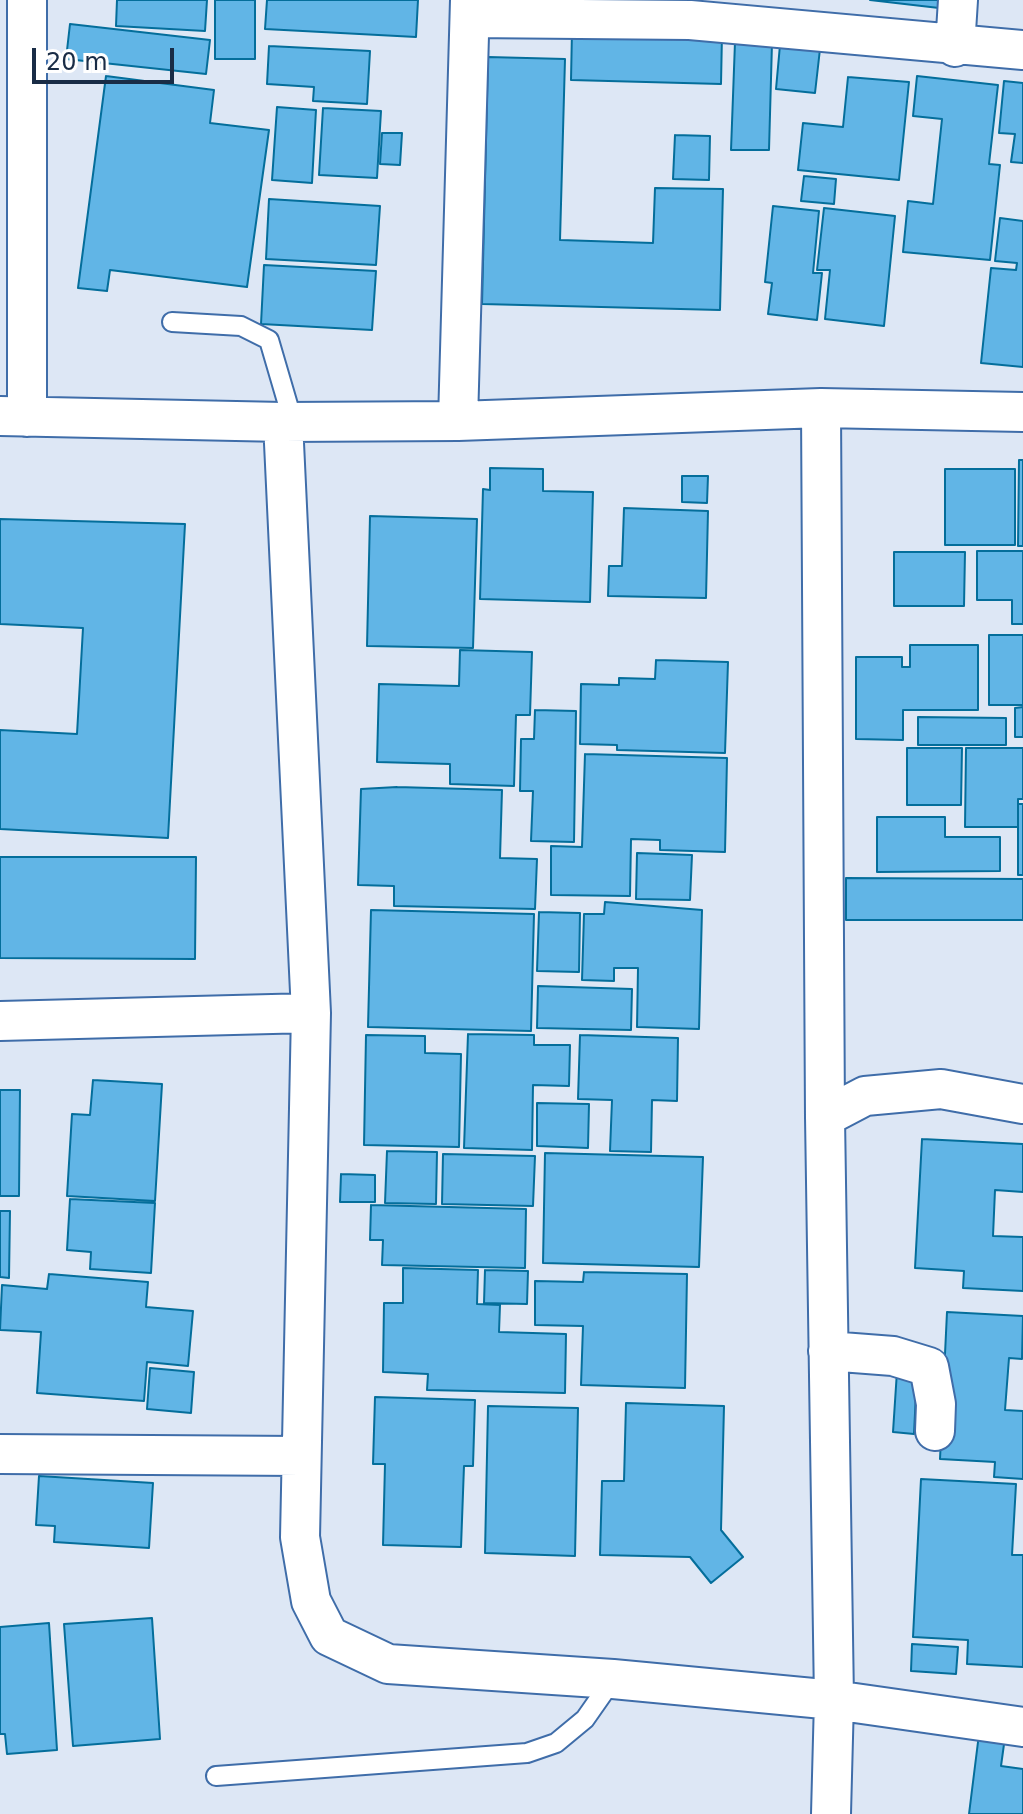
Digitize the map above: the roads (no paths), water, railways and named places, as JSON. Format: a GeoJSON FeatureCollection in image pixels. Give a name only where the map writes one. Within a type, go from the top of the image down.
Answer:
{"type":"FeatureCollection","features":[{"type":"Feature","properties":{"kind":"street"},"geometry":{"type":"LineString","coordinates":[[27,0],[13,416],[288,422],[458,421],[821,408],[1023,412]]}},
{"type":"Feature","properties":{"kind":"street"},"geometry":{"type":"LineString","coordinates":[[955,47],[958,0]]}},
{"type":"Feature","properties":{"kind":"street"},"geometry":{"type":"LineString","coordinates":[[458,421],[470,9],[690,10],[955,47],[1023,50]]}},
{"type":"Feature","properties":{"kind":"street"},"geometry":{"type":"LineString","coordinates":[[821,408],[825,1117],[834,1700],[831,1814]]}},
{"type":"Feature","properties":{"kind":"street"},"geometry":{"type":"LineString","coordinates":[[288,422],[311,1013],[300,1537],[311,1601],[329,1636],[388,1664],[613,1679],[834,1700],[1023,1727]]}},
{"type":"Feature","properties":{"kind":"street"},"geometry":{"type":"LineString","coordinates":[[0,1021],[311,1013]]}},
{"type":"Feature","properties":{"kind":"street"},"geometry":{"type":"LineString","coordinates":[[825,1117],[865,1096],[941,1089],[1023,1104]]}},
{"type":"Feature","properties":{"kind":"street"},"geometry":{"type":"LineString","coordinates":[[828,1351],[893,1356],[929,1367],[936,1404],[935,1431]]}},
{"type":"Feature","properties":{"kind":"street"},"geometry":{"type":"LineString","coordinates":[[0,1454],[300,1456]]}},
{"type":"Feature","properties":{"kind":"lane"},"geometry":{"type":"LineString","coordinates":[[172,322],[241,326],[269,340],[288,422]]}},
{"type":"Feature","properties":{"kind":"lane"},"geometry":{"type":"LineString","coordinates":[[216,1776],[527,1753],[556,1743],[585,1719],[613,1679]]}}]}
